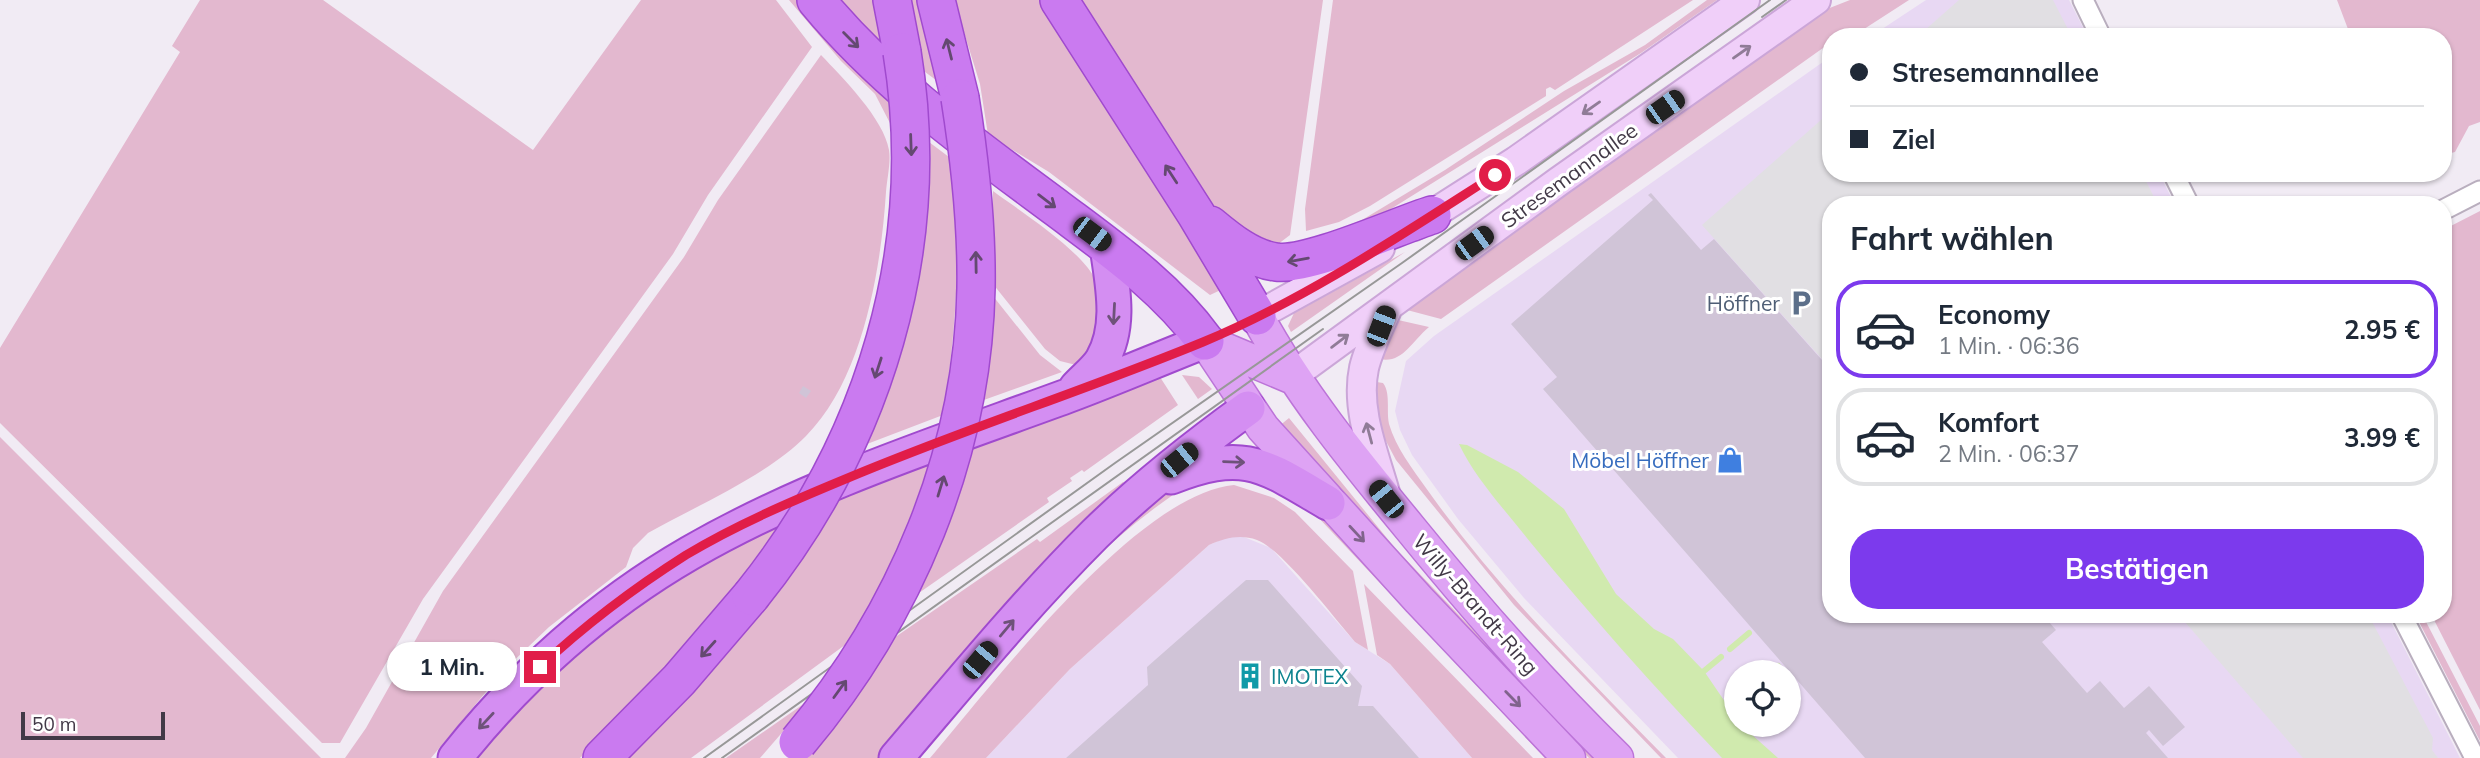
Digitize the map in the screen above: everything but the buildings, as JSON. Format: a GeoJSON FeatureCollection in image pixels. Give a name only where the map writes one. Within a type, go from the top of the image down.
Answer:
{"type":"FeatureCollection","features":[{"type":"Feature","properties":{"kind":"highway"},"geometry":{"type":"LineString","coordinates":[[455,758],[519,685],[560,648],[635,589],[688,554],[788,503],[857,474],[1070,395],[1205,341],[1177,306],[1107,246],[936,118],[852,42],[816,0]]}},
{"type":"Feature","properties":{"kind":"highway"},"geometry":{"type":"LineString","coordinates":[[602,758],[679,680],[751,596],[823,491],[868,397],[886,344],[898,295],[910,204],[910,117],[892,0]]}},
{"type":"Feature","properties":{"kind":"highway"},"geometry":{"type":"LineString","coordinates":[[791,750],[846,681],[895,599],[936,506],[953,449],[964,395],[976,289],[971,169],[960,98],[936,0]]}},
{"type":"Feature","properties":{"kind":"highway"},"geometry":{"type":"LineString","coordinates":[[1059,0],[1196,214],[1257,316]]}},
{"type":"Feature","properties":{"kind":"highway"},"geometry":{"type":"LineString","coordinates":[[1196,214],[1248,252],[1275,262],[1298,261],[1331,252],[1432,215]]}},
{"type":"Feature","properties":{"kind":"highway"},"geometry":{"type":"LineString","coordinates":[[1070,395],[1102,362],[1111,339],[1115,309],[1107,246]]}},
{"type":"Feature","properties":{"kind":"highway"},"geometry":{"type":"LineString","coordinates":[[896,758],[1028,603],[1146,487],[1242,400]]}},
{"type":"Feature","properties":{"kind":"highway"},"geometry":{"type":"LineString","coordinates":[[1146,487],[1202,464],[1232,461],[1254,464],[1328,503]]}},
{"type":"Feature","properties":{"kind":"main road","name":"Stresemannallee"},"geometry":{"type":"LineString","coordinates":[[1205,341],[1257,316],[1432,215],[1516,161],[1745,0]]}},
{"type":"Feature","properties":{"kind":"main road","name":"Stresemannallee"},"geometry":{"type":"LineString","coordinates":[[1242,400],[1291,377],[1389,304],[1816,0]]}},
{"type":"Feature","properties":{"kind":"main road"},"geometry":{"type":"LineString","coordinates":[[1386,499],[1364,414],[1362,390],[1369,350],[1389,304]]}},
{"type":"Feature","properties":{"kind":"main road"},"geometry":{"type":"LineString","coordinates":[[1242,400],[1245,358],[1257,316]]}},
{"type":"Feature","properties":{"kind":"main road","name":"Willy-Brandt-Ring"},"geometry":{"type":"LineString","coordinates":[[1257,316],[1291,377],[1386,499],[1491,626],[1617,758]]}},
{"type":"Feature","properties":{"kind":"main road"},"geometry":{"type":"LineString","coordinates":[[1205,341],[1291,377]]}},
{"type":"Feature","properties":{"kind":"main road","name":"Willy-Brandt-Ring"},"geometry":{"type":"LineString","coordinates":[[1205,341],[1242,400],[1328,503],[1569,758]]}},
{"type":"Feature","properties":{"kind":"street"},"geometry":{"type":"LineString","coordinates":[[2083,0],[2097,28]]}},
{"type":"Feature","properties":{"kind":"street"},"geometry":{"type":"LineString","coordinates":[[2452,205],[2480,191]]}},
{"type":"Feature","properties":{"kind":"street"},"geometry":{"type":"LineString","coordinates":[[2405,623],[2474,758]]}},
{"type":"Feature","properties":{"kind":"shaded area"},"geometry":{"type":"Polygon","coordinates":[[[200,0],[323,0],[533,150],[641,0],[776,0],[812,47],[708,195],[673,254],[423,599],[340,743],[322,743],[0,423],[0,348],[180,52],[172,46],[200,0]]]}},
{"type":"Feature","properties":{"kind":"shaded area"},"geometry":{"type":"Polygon","coordinates":[[[789,0],[800,0],[891,105],[893,129],[875,94],[841,61],[789,0]]]}},
{"type":"Feature","properties":{"kind":"shaded area"},"geometry":{"type":"Polygon","coordinates":[[[832,0],[880,0],[885,55],[832,0]]]}},
{"type":"Feature","properties":{"kind":"shaded area"},"geometry":{"type":"Polygon","coordinates":[[[905,0],[922,0],[944,86],[917,66],[905,0]]]}},
{"type":"Feature","properties":{"kind":"shaded area"},"geometry":{"type":"Polygon","coordinates":[[[954,0],[1049,0],[1227,287],[1210,295],[1049,172],[988,135],[980,84],[954,0]]]}},
{"type":"Feature","properties":{"kind":"shaded area"},"geometry":{"type":"Polygon","coordinates":[[[1077,0],[1323,0],[1290,235],[1273,248],[1217,216],[1077,0]]]}},
{"type":"Feature","properties":{"kind":"shaded area"},"geometry":{"type":"Polygon","coordinates":[[[1333,0],[1693,0],[1555,90],[1550,87],[1546,89],[1546,96],[1370,206],[1339,222],[1306,231],[1305,209],[1333,0]]]}},
{"type":"Feature","properties":{"kind":"shaded area"},"geometry":{"type":"Polygon","coordinates":[[[1707,0],[1717,0],[1641,53],[1370,222],[1318,237],[1362,220],[1445,170],[1564,91],[1645,45],[1707,0]]]}},
{"type":"Feature","properties":{"kind":"shaded area"},"geometry":{"type":"Polygon","coordinates":[[[1850,0],[1909,0],[1866,28],[1822,28],[1822,49],[1441,319],[1407,310],[1440,282],[1822,11],[1850,0]]]}},
{"type":"Feature","properties":{"kind":"shaded area"},"geometry":{"type":"Polygon","coordinates":[[[1926,0],[2069,0],[2083,28],[1884,28],[1926,0]]]}},
{"type":"Feature","properties":{"kind":"shaded area"},"geometry":{"type":"Polygon","coordinates":[[[1959,0],[2053,0],[2067,28],[1927,28],[1959,0]]]}},
{"type":"Feature","properties":{"kind":"shaded area"},"geometry":{"type":"Polygon","coordinates":[[[2337,0],[2480,0],[2480,122],[2469,126],[2455,152],[2452,153],[2452,28],[2348,28],[2337,0]]]}},
{"type":"Feature","properties":{"kind":"shaded area"},"geometry":{"type":"Polygon","coordinates":[[[821,55],[871,112],[886,138],[889,150],[879,255],[866,322],[842,385],[826,412],[806,436],[772,464],[648,533],[633,548],[626,567],[549,627],[505,669],[431,758],[345,758],[366,728],[443,591],[684,257],[718,200],[821,55]]]}},
{"type":"Feature","properties":{"kind":"shaded area"},"geometry":{"type":"Polygon","coordinates":[[[1822,63],[1822,182],[2164,182],[2170,196],[1822,196],[1822,623],[2392,623],[2460,758],[1678,758],[1524,598],[1458,519],[1412,455],[1400,430],[1395,411],[1406,361],[1434,336],[1822,63]]]}},
{"type":"Feature","properties":{"kind":"shaded area","name":"Höffner"},"geometry":{"type":"Polygon","coordinates":[[[1822,119],[1822,182],[2146,182],[2154,196],[1822,196],[1822,359],[1702,225],[1822,119]]]}},
{"type":"Feature","properties":{"kind":"shaded area"},"geometry":{"type":"Polygon","coordinates":[[[929,142],[953,160],[957,225],[952,350],[943,415],[867,444],[894,368],[913,296],[924,223],[929,142]]]}},
{"type":"Feature","properties":{"kind":"shaded area"},"geometry":{"type":"Polygon","coordinates":[[[993,191],[1065,245],[1089,269],[1096,281],[1101,300],[1099,329],[1092,357],[1076,365],[1060,361],[1045,349],[993,284],[993,191]]]}},
{"type":"Feature","properties":{"kind":"shaded area"},"geometry":{"type":"Polygon","coordinates":[[[2480,211],[2480,710],[2436,623],[2452,623],[2452,225],[2480,211]]]}},
{"type":"Feature","properties":{"kind":"shaded area"},"geometry":{"type":"Polygon","coordinates":[[[1405,252],[1291,332],[1288,326],[1294,313],[1405,252]]]}},
{"type":"Feature","properties":{"kind":"shaded area"},"geometry":{"type":"Polygon","coordinates":[[[993,296],[1040,355],[1062,372],[981,401],[993,296]]]}},
{"type":"Feature","properties":{"kind":"shaded area"},"geometry":{"type":"Polygon","coordinates":[[[1398,320],[1429,327],[1399,356],[1384,360],[1375,358],[1387,334],[1398,320]]]}},
{"type":"Feature","properties":{"kind":"shaded area"},"geometry":{"type":"Polygon","coordinates":[[[1182,375],[1199,377],[1212,389],[1198,399],[1182,375]]]}},
{"type":"Feature","properties":{"kind":"shaded area"},"geometry":{"type":"Polygon","coordinates":[[[1160,377],[1178,405],[1084,472],[1082,470],[1070,478],[1072,481],[1047,498],[1049,502],[916,595],[953,508],[972,444],[1130,384],[1160,377]]]}},
{"type":"Feature","properties":{"kind":"shaded area"},"geometry":{"type":"Polygon","coordinates":[[[1370,381],[1383,383],[1385,387],[1389,424],[1410,465],[1481,560],[1541,628],[1666,758],[1661,758],[1514,605],[1396,460],[1379,428],[1370,381]]]}},
{"type":"Feature","properties":{"kind":"shaded area"},"geometry":{"type":"Polygon","coordinates":[[[1289,418],[1395,548],[1595,758],[1589,758],[1278,427],[1289,418]]]}},
{"type":"Feature","properties":{"kind":"shaded area"},"geometry":{"type":"Polygon","coordinates":[[[1191,432],[881,758],[804,758],[891,640],[1037,539],[1040,542],[1123,482],[1125,484],[1137,477],[1135,473],[1191,432]]]}},
{"type":"Feature","properties":{"kind":"shaded area"},"geometry":{"type":"Polygon","coordinates":[[[0,437],[321,758],[0,758],[0,437]]]}},
{"type":"Feature","properties":{"kind":"shaded area"},"geometry":{"type":"Polygon","coordinates":[[[1459,444],[1467,445],[1518,472],[1564,509],[1616,594],[1654,629],[1673,639],[1704,671],[1724,700],[1724,737],[1754,737],[1778,758],[1722,758],[1554,571],[1502,508],[1459,444]]]}},
{"type":"Feature","properties":{"kind":"shaded area"},"geometry":{"type":"Polygon","coordinates":[[[931,460],[886,577],[849,642],[691,758],[626,758],[728,653],[792,572],[845,491],[931,460]]]}},
{"type":"Feature","properties":{"kind":"shaded area"},"geometry":{"type":"Polygon","coordinates":[[[1183,481],[1193,482],[1153,509],[1080,573],[1013,645],[920,758],[913,758],[1006,647],[1074,573],[1146,507],[1183,481]]]}},
{"type":"Feature","properties":{"kind":"shaded area"},"geometry":{"type":"Polygon","coordinates":[[[1234,485],[1274,498],[1295,512],[1353,571],[1368,650],[1355,642],[1294,570],[1268,546],[1251,538],[1227,539],[1209,545],[1070,669],[986,758],[930,758],[1028,641],[1112,556],[1154,521],[1196,496],[1234,485]]]}},
{"type":"Feature","properties":{"kind":"shaded area"},"geometry":{"type":"Polygon","coordinates":[[[1312,504],[1553,758],[1545,758],[1315,514],[1312,504]]]}},
{"type":"Feature","properties":{"kind":"shaded area"},"geometry":{"type":"Polygon","coordinates":[[[788,515],[690,642],[637,701],[580,758],[474,758],[537,689],[602,632],[693,567],[788,515]]]}},
{"type":"Feature","properties":{"kind":"shaded area"},"geometry":{"type":"Polygon","coordinates":[[[1227,537],[1244,537],[1271,548],[1355,642],[1390,664],[1472,758],[986,758],[1070,669],[1209,545],[1227,537]]]}},
{"type":"Feature","properties":{"kind":"shaded area"},"geometry":{"type":"Polygon","coordinates":[[[1364,584],[1533,758],[1472,758],[1390,664],[1377,655],[1364,584]]]}},
{"type":"Feature","properties":{"kind":"shaded area"},"geometry":{"type":"Polygon","coordinates":[[[2186,623],[2373,623],[2433,738],[2432,750],[2438,758],[2303,758],[2186,623]]]}},
{"type":"Feature","properties":{"kind":"shaded area"},"geometry":{"type":"Polygon","coordinates":[[[2420,623],[2427,623],[2480,726],[2480,741],[2420,623]]]}},
{"type":"Feature","properties":{"kind":"shaded area"},"geometry":{"type":"Polygon","coordinates":[[[812,698],[760,758],[726,758],[812,698]]]}},
{"type":"Feature","properties":{"kind":"waterway"},"geometry":{"type":"LineString","coordinates":[[1730,649],[1749,633]]}},
{"type":"Feature","properties":{"kind":"waterway"},"geometry":{"type":"LineString","coordinates":[[1704,671],[1721,657]]}},
{"type":"Feature","properties":{"kind":"tram line"},"geometry":{"type":"LineString","coordinates":[[704,758],[1115,463],[1402,263],[1770,0]]}},
{"type":"Feature","properties":{"kind":"tram line"},"geometry":{"type":"LineString","coordinates":[[1762,17],[1786,0]]}},
{"type":"Feature","properties":{"kind":"tram line"},"geometry":{"type":"LineString","coordinates":[[722,758],[1323,329]]}},
{"type":"Feature","properties":{"kind":"place","name":"Höffner"},"geometry":{"type":"Point","coordinates":[1801,303]}},
{"type":"Feature","properties":{"kind":"place","name":"Möbel Höffner"},"geometry":{"type":"Point","coordinates":[1730,460]}},
{"type":"Feature","properties":{"kind":"place","name":"IMOTEX"},"geometry":{"type":"Point","coordinates":[1250,676]}},
{"type":"Feature","properties":{"kind":"route"},"geometry":{"type":"LineString","coordinates":[[540,667],[560,648],[646,581],[737,527],[892,460],[1070,395],[1205,341],[1257,316],[1381,247],[1495,175]]}}]}
